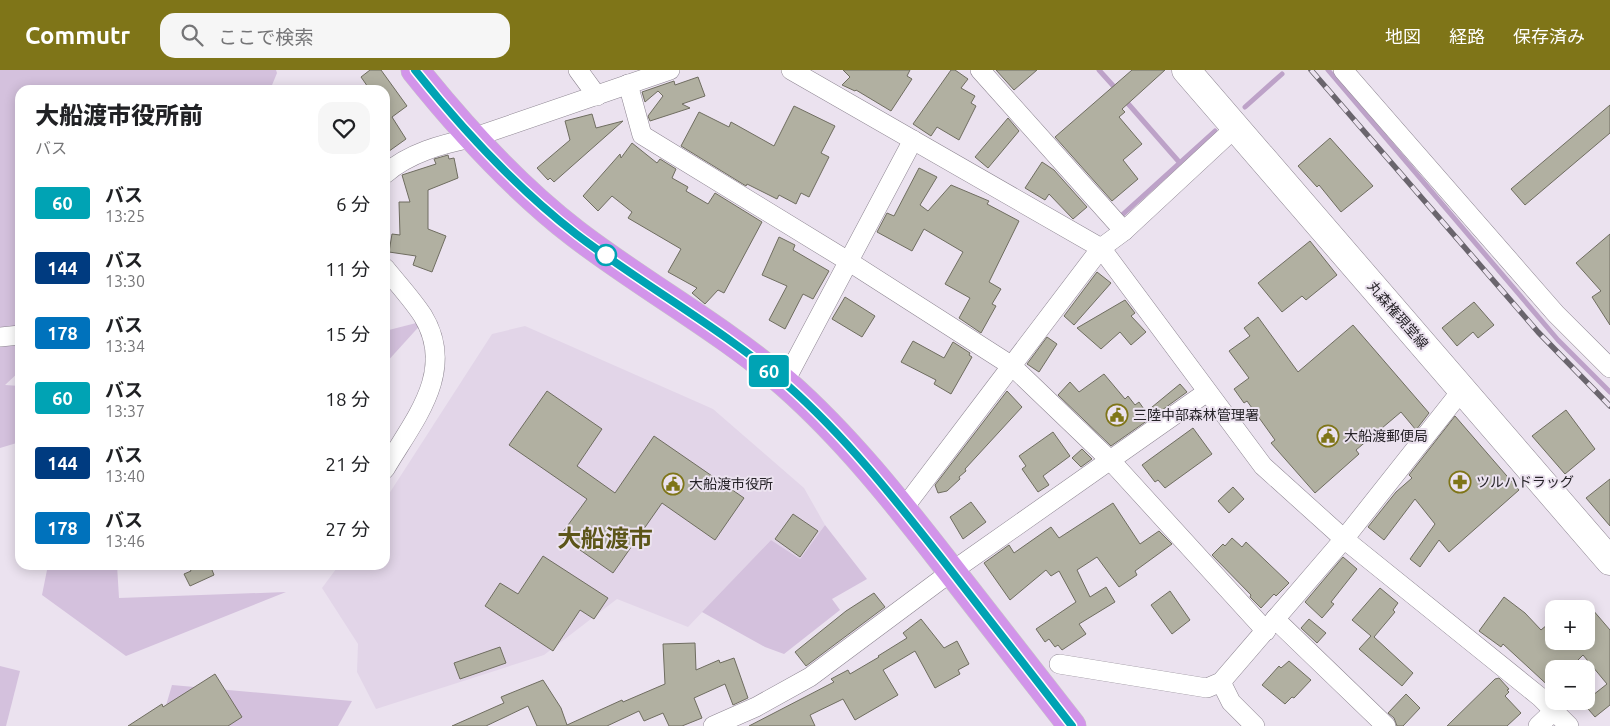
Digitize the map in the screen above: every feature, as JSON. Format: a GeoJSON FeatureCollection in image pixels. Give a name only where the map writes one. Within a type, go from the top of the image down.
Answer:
{"type":"FeatureCollection","features":[{"type":"Feature","properties":{"kind":"highway"},"geometry":{"type":"LineString","coordinates":[[415,70],[472,138],[529,194],[576,234],[736,345],[784,383],[826,422],[902,509],[1072,726]]}},
{"type":"Feature","properties":{"kind":"main road","name":"丸森権現堂線"},"geometry":{"type":"LineString","coordinates":[[1186,70],[1610,560]]}},
{"type":"Feature","properties":{"kind":"street"},"geometry":{"type":"LineString","coordinates":[[578,70],[597,96]]}},
{"type":"Feature","properties":{"kind":"street"},"geometry":{"type":"LineString","coordinates":[[390,170],[440,144],[472,138],[670,70]]}},
{"type":"Feature","properties":{"kind":"street"},"geometry":{"type":"LineString","coordinates":[[791,70],[1101,248],[1263,466],[1344,539],[1540,697],[1570,726]]}},
{"type":"Feature","properties":{"kind":"street"},"geometry":{"type":"LineString","coordinates":[[980,70],[1124,230]]}},
{"type":"Feature","properties":{"kind":"street"},"geometry":{"type":"LineString","coordinates":[[1343,70],[1556,314],[1610,368]]}},
{"type":"Feature","properties":{"kind":"street"},"geometry":{"type":"LineString","coordinates":[[628,84],[642,135],[848,261],[1012,366],[1111,462],[1270,625],[1386,726]]}},
{"type":"Feature","properties":{"kind":"street"},"geometry":{"type":"LineString","coordinates":[[902,509],[1101,248],[1124,230],[1236,127]]}},
{"type":"Feature","properties":{"kind":"street"},"geometry":{"type":"LineString","coordinates":[[784,383],[912,140]]}},
{"type":"Feature","properties":{"kind":"street"},"geometry":{"type":"LineString","coordinates":[[390,274],[423,316],[432,341],[436,372],[431,391],[390,461]]}},
{"type":"Feature","properties":{"kind":"street"},"geometry":{"type":"LineString","coordinates":[[0,337],[15,336]]}},
{"type":"Feature","properties":{"kind":"street"},"geometry":{"type":"LineString","coordinates":[[1059,664],[1207,688],[1221,682],[1344,539],[1462,390]]}},
{"type":"Feature","properties":{"kind":"street"},"geometry":{"type":"LineString","coordinates":[[713,726],[756,707],[810,677],[951,572],[1111,462],[1207,392]]}},
{"type":"Feature","properties":{"kind":"street"},"geometry":{"type":"LineString","coordinates":[[1221,682],[1231,702],[1255,726]]}},
{"type":"Feature","properties":{"kind":"street"},"geometry":{"type":"LineString","coordinates":[[1538,726],[1554,711]]}},
{"type":"Feature","properties":{"kind":"shaded area"},"geometry":{"type":"Polygon","coordinates":[[[0,70],[276,70],[277,73],[272,85],[15,85],[15,376],[5,385],[15,386],[15,444],[0,448],[0,70]]]}},
{"type":"Feature","properties":{"kind":"shaded area"},"geometry":{"type":"Polygon","coordinates":[[[424,321],[390,358],[390,330],[424,321]]]}},
{"type":"Feature","properties":{"kind":"shaded area"},"geometry":{"type":"Polygon","coordinates":[[[525,326],[713,409],[804,488],[825,525],[800,559],[771,540],[688,627],[617,599],[544,655],[376,709],[357,672],[358,644],[322,588],[335,570],[390,570],[390,492],[492,334],[525,326]]]}},
{"type":"Feature","properties":{"kind":"shaded area"},"geometry":{"type":"Polygon","coordinates":[[[825,525],[867,579],[832,599],[840,610],[784,654],[765,647],[702,612],[771,540],[800,559],[825,525]]]}},
{"type":"Feature","properties":{"kind":"shaded area"},"geometry":{"type":"Polygon","coordinates":[[[47,570],[117,570],[119,598],[286,592],[126,656],[42,595],[47,570]]]}},
{"type":"Feature","properties":{"kind":"shaded area"},"geometry":{"type":"Polygon","coordinates":[[[0,666],[20,671],[6,726],[0,726],[0,666]]]}},
{"type":"Feature","properties":{"kind":"shaded area"},"geometry":{"type":"Polygon","coordinates":[[[172,685],[352,701],[338,726],[160,726],[172,685]]]}},
{"type":"Feature","properties":{"kind":"building"},"geometry":{"type":"Polygon","coordinates":[[[370,70],[381,70],[407,106],[392,117],[406,139],[390,150],[390,85],[367,85],[361,77],[370,70]]]}},
{"type":"Feature","properties":{"kind":"building"},"geometry":{"type":"Polygon","coordinates":[[[843,70],[910,70],[907,76],[912,79],[891,111],[856,90],[842,85],[850,77],[843,70]]]}},
{"type":"Feature","properties":{"kind":"building"},"geometry":{"type":"Polygon","coordinates":[[[951,70],[955,70],[968,79],[961,88],[975,96],[971,103],[976,106],[959,140],[937,127],[931,136],[913,124],[951,70]]]}},
{"type":"Feature","properties":{"kind":"building"},"geometry":{"type":"Polygon","coordinates":[[[996,70],[1037,70],[1014,90],[996,70]]]}},
{"type":"Feature","properties":{"kind":"building"},"geometry":{"type":"Polygon","coordinates":[[[1132,70],[1165,70],[1122,109],[1125,112],[1119,117],[1142,144],[1123,160],[1138,179],[1112,201],[1055,137],[1132,70]]]}},
{"type":"Feature","properties":{"kind":"building"},"geometry":{"type":"Polygon","coordinates":[[[698,77],[705,96],[682,104],[690,108],[650,121],[648,116],[663,96],[658,91],[645,102],[642,92],[674,81],[675,85],[698,77]]]}},
{"type":"Feature","properties":{"kind":"building"},"geometry":{"type":"Polygon","coordinates":[[[1610,105],[1610,133],[1525,205],[1511,189],[1610,105]]]}},
{"type":"Feature","properties":{"kind":"building"},"geometry":{"type":"Polygon","coordinates":[[[794,106],[835,126],[821,153],[829,157],[809,197],[801,193],[796,204],[779,195],[777,199],[747,184],[746,186],[681,146],[699,112],[729,127],[731,122],[774,146],[794,106]]]}},
{"type":"Feature","properties":{"kind":"building"},"geometry":{"type":"Polygon","coordinates":[[[592,114],[596,128],[623,121],[554,182],[550,178],[548,180],[537,168],[570,140],[565,121],[592,114]]]}},
{"type":"Feature","properties":{"kind":"building"},"geometry":{"type":"Polygon","coordinates":[[[1008,118],[1019,131],[988,168],[975,157],[1008,118]]]}},
{"type":"Feature","properties":{"kind":"building"},"geometry":{"type":"Polygon","coordinates":[[[1330,138],[1373,186],[1341,212],[1319,185],[1317,187],[1298,166],[1330,138]]]}},
{"type":"Feature","properties":{"kind":"building"},"geometry":{"type":"Polygon","coordinates":[[[632,143],[657,163],[660,159],[676,169],[672,178],[688,187],[686,191],[708,204],[715,193],[762,222],[724,293],[718,290],[705,304],[692,293],[697,288],[668,272],[681,249],[628,218],[632,212],[612,196],[598,211],[583,196],[620,154],[621,158],[632,143]]]}},
{"type":"Feature","properties":{"kind":"building"},"geometry":{"type":"Polygon","coordinates":[[[448,155],[449,159],[454,158],[458,178],[428,190],[428,229],[446,236],[432,272],[413,265],[416,256],[390,252],[390,246],[392,234],[400,235],[399,202],[410,202],[402,175],[436,164],[434,159],[448,155]]]}},
{"type":"Feature","properties":{"kind":"building"},"geometry":{"type":"Polygon","coordinates":[[[1042,162],[1054,170],[1087,207],[1073,219],[1049,194],[1045,200],[1025,188],[1042,162]]]}},
{"type":"Feature","properties":{"kind":"building"},"geometry":{"type":"Polygon","coordinates":[[[919,168],[937,177],[920,205],[928,211],[951,185],[989,201],[987,204],[1019,221],[989,282],[1001,289],[992,304],[996,306],[981,333],[959,318],[970,298],[945,284],[963,252],[924,229],[912,251],[877,232],[887,213],[894,216],[919,168]]]}},
{"type":"Feature","properties":{"kind":"building"},"geometry":{"type":"Polygon","coordinates":[[[1610,234],[1610,325],[1592,297],[1601,291],[1576,263],[1610,234]]]}},
{"type":"Feature","properties":{"kind":"building"},"geometry":{"type":"Polygon","coordinates":[[[779,237],[795,245],[793,250],[829,271],[813,299],[803,294],[785,329],[769,320],[787,286],[762,275],[779,237]]]}},
{"type":"Feature","properties":{"kind":"building"},"geometry":{"type":"Polygon","coordinates":[[[1310,241],[1337,275],[1306,300],[1302,296],[1282,312],[1258,283],[1310,241]]]}},
{"type":"Feature","properties":{"kind":"building"},"geometry":{"type":"Polygon","coordinates":[[[1097,272],[1111,283],[1074,325],[1064,316],[1097,272]]]}},
{"type":"Feature","properties":{"kind":"building"},"geometry":{"type":"Polygon","coordinates":[[[845,297],[875,316],[862,337],[832,319],[845,297]]]}},
{"type":"Feature","properties":{"kind":"building"},"geometry":{"type":"Polygon","coordinates":[[[1125,300],[1135,313],[1131,316],[1146,332],[1131,345],[1120,332],[1101,349],[1077,328],[1125,300]]]}},
{"type":"Feature","properties":{"kind":"building"},"geometry":{"type":"Polygon","coordinates":[[[1474,302],[1494,325],[1478,338],[1473,332],[1457,346],[1442,328],[1474,302]]]}},
{"type":"Feature","properties":{"kind":"building"},"geometry":{"type":"Polygon","coordinates":[[[1258,317],[1298,372],[1353,325],[1429,413],[1416,430],[1401,412],[1356,450],[1359,454],[1315,493],[1271,443],[1275,440],[1247,401],[1244,403],[1234,389],[1249,378],[1229,351],[1250,336],[1244,328],[1258,317]]]}},
{"type":"Feature","properties":{"kind":"building"},"geometry":{"type":"Polygon","coordinates":[[[1047,337],[1057,344],[1039,372],[1027,364],[1047,337]]]}},
{"type":"Feature","properties":{"kind":"building"},"geometry":{"type":"Polygon","coordinates":[[[913,341],[944,358],[953,342],[970,353],[969,355],[972,357],[951,394],[934,384],[936,380],[901,362],[913,341]]]}},
{"type":"Feature","properties":{"kind":"building"},"geometry":{"type":"Polygon","coordinates":[[[1104,374],[1125,399],[1128,396],[1135,405],[1139,402],[1146,412],[1180,384],[1187,392],[1111,446],[1058,395],[1070,382],[1079,392],[1104,374]]]}},
{"type":"Feature","properties":{"kind":"building","name":"大船渡市役所"},"geometry":{"type":"Polygon","coordinates":[[[547,391],[602,429],[577,466],[615,493],[654,436],[744,498],[715,540],[662,503],[613,573],[560,536],[587,499],[509,445],[547,391]]]}},
{"type":"Feature","properties":{"kind":"building"},"geometry":{"type":"Polygon","coordinates":[[[1007,391],[1022,407],[965,469],[966,471],[959,477],[960,479],[947,491],[938,493],[935,485],[1007,391]]]}},
{"type":"Feature","properties":{"kind":"building"},"geometry":{"type":"Polygon","coordinates":[[[1566,410],[1595,449],[1565,474],[1532,436],[1566,410]]]}},
{"type":"Feature","properties":{"kind":"building","name":"ツルハドラッグ"},"geometry":{"type":"Polygon","coordinates":[[[1455,416],[1519,490],[1449,552],[1439,540],[1420,567],[1410,559],[1435,524],[1415,499],[1384,540],[1368,527],[1396,492],[1412,478],[1409,475],[1455,416]]]}},
{"type":"Feature","properties":{"kind":"building"},"geometry":{"type":"Polygon","coordinates":[[[1193,428],[1212,454],[1165,488],[1158,480],[1155,482],[1142,465],[1193,428]]]}},
{"type":"Feature","properties":{"kind":"building"},"geometry":{"type":"Polygon","coordinates":[[[1053,432],[1070,456],[1043,476],[1049,485],[1038,492],[1022,469],[1026,466],[1019,456],[1053,432]]]}},
{"type":"Feature","properties":{"kind":"building"},"geometry":{"type":"Polygon","coordinates":[[[1082,449],[1092,459],[1081,467],[1072,458],[1082,449]]]}},
{"type":"Feature","properties":{"kind":"building"},"geometry":{"type":"Polygon","coordinates":[[[1610,479],[1610,526],[1586,498],[1610,479]]]}},
{"type":"Feature","properties":{"kind":"building"},"geometry":{"type":"Polygon","coordinates":[[[1233,487],[1244,499],[1229,513],[1218,501],[1233,487]]]}},
{"type":"Feature","properties":{"kind":"building"},"geometry":{"type":"Polygon","coordinates":[[[971,502],[986,522],[963,539],[950,517],[971,502]]]}},
{"type":"Feature","properties":{"kind":"building"},"geometry":{"type":"Polygon","coordinates":[[[1113,503],[1140,544],[1159,531],[1172,544],[1135,571],[1137,575],[1119,587],[1097,557],[1077,570],[1090,597],[1106,587],[1115,602],[1079,624],[1086,634],[1062,650],[1058,645],[1055,647],[1049,639],[1045,642],[1036,629],[1076,602],[1059,571],[1051,576],[1046,570],[1010,600],[984,563],[1009,545],[1014,553],[1051,527],[1059,538],[1113,503]]]}},
{"type":"Feature","properties":{"kind":"building"},"geometry":{"type":"Polygon","coordinates":[[[793,514],[818,531],[800,557],[775,539],[793,514]]]}},
{"type":"Feature","properties":{"kind":"building"},"geometry":{"type":"Polygon","coordinates":[[[1232,538],[1242,547],[1246,542],[1289,583],[1276,596],[1274,594],[1261,608],[1212,555],[1223,544],[1225,546],[1232,538]]]}},
{"type":"Feature","properties":{"kind":"building"},"geometry":{"type":"Polygon","coordinates":[[[543,556],[608,598],[594,619],[580,610],[553,651],[485,606],[500,583],[518,594],[543,556]]]}},
{"type":"Feature","properties":{"kind":"building"},"geometry":{"type":"Polygon","coordinates":[[[1343,557],[1357,569],[1331,602],[1334,604],[1322,618],[1305,602],[1343,557]]]}},
{"type":"Feature","properties":{"kind":"building"},"geometry":{"type":"Polygon","coordinates":[[[212,570],[214,575],[190,586],[184,574],[191,571],[212,570]]]}},
{"type":"Feature","properties":{"kind":"building"},"geometry":{"type":"Polygon","coordinates":[[[1380,588],[1398,603],[1393,610],[1395,612],[1374,637],[1413,673],[1402,686],[1359,649],[1371,636],[1352,620],[1380,588]]]}},
{"type":"Feature","properties":{"kind":"building"},"geometry":{"type":"Polygon","coordinates":[[[1170,591],[1190,620],[1172,634],[1151,605],[1170,591]]]}},
{"type":"Feature","properties":{"kind":"building"},"geometry":{"type":"Polygon","coordinates":[[[874,593],[885,607],[806,666],[795,652],[846,611],[874,593]]]}},
{"type":"Feature","properties":{"kind":"building"},"geometry":{"type":"Polygon","coordinates":[[[1504,597],[1525,613],[1541,630],[1545,627],[1545,650],[1595,650],[1595,612],[1610,630],[1610,705],[1595,717],[1589,710],[1595,710],[1595,694],[1607,684],[1595,670],[1595,660],[1587,660],[1583,655],[1578,660],[1545,660],[1545,683],[1503,644],[1501,647],[1479,631],[1504,597]]]}},
{"type":"Feature","properties":{"kind":"building"},"geometry":{"type":"Polygon","coordinates":[[[921,619],[944,648],[957,641],[969,664],[958,670],[960,674],[935,688],[915,651],[883,670],[898,695],[855,720],[843,699],[810,715],[815,726],[749,726],[834,682],[831,679],[848,670],[850,674],[879,657],[907,638],[903,633],[921,619]]]}},
{"type":"Feature","properties":{"kind":"building"},"geometry":{"type":"Polygon","coordinates":[[[1309,619],[1326,633],[1317,643],[1301,628],[1309,619]]]}},
{"type":"Feature","properties":{"kind":"building"},"geometry":{"type":"Polygon","coordinates":[[[695,643],[696,670],[719,660],[720,663],[734,658],[748,698],[733,705],[725,684],[694,698],[702,718],[682,726],[669,726],[663,713],[644,721],[639,711],[607,726],[537,726],[528,706],[486,726],[452,726],[504,703],[501,697],[543,680],[561,708],[567,725],[622,700],[623,702],[665,684],[663,644],[695,643]]]}},
{"type":"Feature","properties":{"kind":"building"},"geometry":{"type":"Polygon","coordinates":[[[500,647],[506,663],[460,679],[454,663],[500,647]]]}},
{"type":"Feature","properties":{"kind":"building"},"geometry":{"type":"Polygon","coordinates":[[[1289,661],[1311,680],[1294,698],[1292,697],[1285,704],[1262,685],[1279,666],[1281,668],[1289,661]]]}},
{"type":"Feature","properties":{"kind":"building"},"geometry":{"type":"Polygon","coordinates":[[[215,674],[242,717],[228,726],[128,726],[162,704],[163,707],[215,674]]]}},
{"type":"Feature","properties":{"kind":"building"},"geometry":{"type":"Polygon","coordinates":[[[1499,678],[1509,689],[1505,696],[1521,713],[1507,726],[1447,726],[1495,679],[1499,678]]]}},
{"type":"Feature","properties":{"kind":"building"},"geometry":{"type":"Polygon","coordinates":[[[1406,694],[1420,708],[1403,726],[1397,726],[1394,718],[1388,713],[1406,694]]]}},
{"type":"Feature","properties":{"kind":"waterway"},"geometry":{"type":"LineString","coordinates":[[1099,70],[1117,90]]}},
{"type":"Feature","properties":{"kind":"waterway"},"geometry":{"type":"LineString","coordinates":[[1328,70],[1558,340],[1610,392]]}},
{"type":"Feature","properties":{"kind":"waterway"},"geometry":{"type":"LineString","coordinates":[[1245,107],[1282,74]]}},
{"type":"Feature","properties":{"kind":"waterway"},"geometry":{"type":"LineString","coordinates":[[1124,99],[1180,163]]}},
{"type":"Feature","properties":{"kind":"waterway"},"geometry":{"type":"LineString","coordinates":[[1121,216],[1215,131]]}},
{"type":"Feature","properties":{"kind":"railway"},"geometry":{"type":"LineString","coordinates":[[1311,70],[1538,332],[1610,406]]}},
{"type":"Feature","properties":{"kind":"bus line","name":"60"},"geometry":{"type":"LineString","coordinates":[[415,70],[444,107],[495,162],[536,200],[576,234],[736,345],[784,383],[826,422],[902,509],[1072,726]]}},
{"type":"Feature","properties":{"kind":"place","name":"三陸中部森林管理署"},"geometry":{"type":"Point","coordinates":[1117,415]}},
{"type":"Feature","properties":{"kind":"place","name":"大船渡郵便局"},"geometry":{"type":"Point","coordinates":[1328,436]}},
{"type":"Feature","properties":{"kind":"place","name":"ツルハドラッグ"},"geometry":{"type":"Point","coordinates":[1460,482]}},
{"type":"Feature","properties":{"kind":"place","name":"大船渡市役所"},"geometry":{"type":"Point","coordinates":[673,484]}},
{"type":"Feature","properties":{"kind":"district","name":"大船渡市"},"geometry":{"type":"Point","coordinates":[605,538]}}]}
